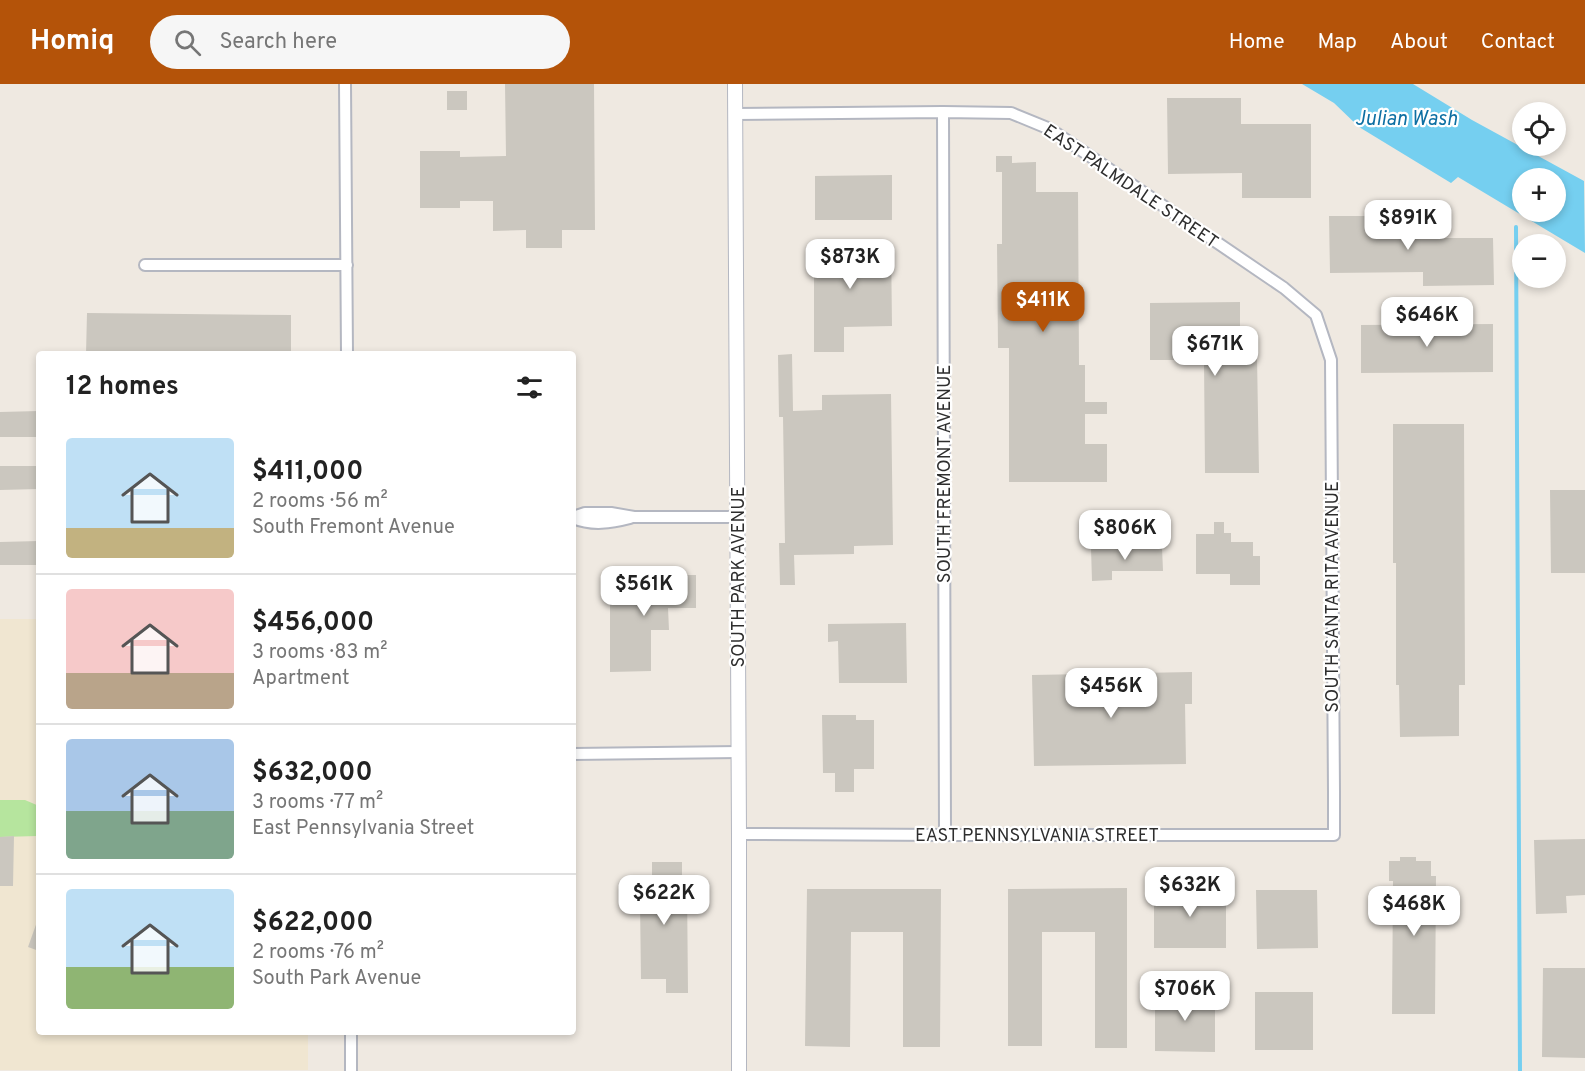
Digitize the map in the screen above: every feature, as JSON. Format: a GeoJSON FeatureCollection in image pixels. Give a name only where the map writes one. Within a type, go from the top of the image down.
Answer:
{"type":"FeatureCollection","features":[{"type":"Feature","properties":{"kind":"main road","name":"SOUTH PARK AVENUE"},"geometry":{"type":"LineString","coordinates":[[735,84],[739,1071]]}},
{"type":"Feature","properties":{"kind":"street"},"geometry":{"type":"LineString","coordinates":[[345,84],[347,351]]}},
{"type":"Feature","properties":{"kind":"street","name":"SOUTH FREMONT AVENUE"},"geometry":{"type":"LineString","coordinates":[[943,112],[945,836]]}},
{"type":"Feature","properties":{"kind":"street","name":"EAST PALMDALE STREET"},"geometry":{"type":"LineString","coordinates":[[736,114],[1011,113],[1050,129],[1284,288],[1316,315],[1331,360]]}},
{"type":"Feature","properties":{"kind":"street"},"geometry":{"type":"LineString","coordinates":[[145,265],[347,265]]}},
{"type":"Feature","properties":{"kind":"street","name":"SOUTH SANTA RITA AVENUE"},"geometry":{"type":"LineString","coordinates":[[1331,360],[1334,835]]}},
{"type":"Feature","properties":{"kind":"street"},"geometry":{"type":"LineString","coordinates":[[576,517],[585,513],[611,513],[634,518],[738,517]]}},
{"type":"Feature","properties":{"kind":"street"},"geometry":{"type":"LineString","coordinates":[[576,754],[739,752]]}},
{"type":"Feature","properties":{"kind":"street","name":"EAST PENNSYLVANIA STREET"},"geometry":{"type":"LineString","coordinates":[[739,834],[1334,835]]}},
{"type":"Feature","properties":{"kind":"street"},"geometry":{"type":"LineString","coordinates":[[351,1035],[351,1071]]}},
{"type":"Feature","properties":{"kind":"shaded area"},"geometry":{"type":"Polygon","coordinates":[[[0,619],[36,619],[36,1035],[308,1035],[308,1070],[0,1070],[0,619]]]}},
{"type":"Feature","properties":{"kind":"green space"},"geometry":{"type":"Polygon","coordinates":[[[0,800],[25,800],[36,805],[36,836],[0,837],[0,800]]]}},
{"type":"Feature","properties":{"kind":"water","name":"Julian Wash"},"geometry":{"type":"Polygon","coordinates":[[[1302,84],[1413,84],[1512,142],[1512,156],[1538,156],[1560,168],[1512,168],[1512,209],[1458,177],[1451,183],[1359,127],[1334,103],[1302,84]]]}},
{"type":"Feature","properties":{"kind":"water","name":"Julian Wash"},"geometry":{"type":"Polygon","coordinates":[[[1566,171],[1584,181],[1585,253],[1566,242],[1566,234],[1553,234],[1533,222],[1566,222],[1566,171]]]}},
{"type":"Feature","properties":{"kind":"building"},"geometry":{"type":"Polygon","coordinates":[[[505,84],[594,84],[595,230],[562,230],[562,248],[526,248],[526,230],[493,231],[493,201],[460,201],[460,208],[420,208],[420,151],[460,151],[460,157],[506,156],[505,84]]]}},
{"type":"Feature","properties":{"kind":"building"},"geometry":{"type":"Polygon","coordinates":[[[447,91],[467,91],[467,110],[447,110],[447,91]]]}},
{"type":"Feature","properties":{"kind":"building"},"geometry":{"type":"Polygon","coordinates":[[[1167,98],[1241,98],[1241,124],[1311,124],[1311,198],[1242,198],[1242,173],[1168,174],[1167,98]]]}},
{"type":"Feature","properties":{"kind":"building"},"geometry":{"type":"Polygon","coordinates":[[[996,156],[1012,156],[1012,163],[1036,162],[1036,192],[1078,192],[1079,365],[1085,365],[1085,402],[1107,402],[1107,414],[1085,414],[1085,444],[1107,444],[1107,482],[1009,482],[1009,348],[998,348],[997,244],[1002,244],[1002,172],[996,172],[996,156]]]}},
{"type":"Feature","properties":{"kind":"building"},"geometry":{"type":"Polygon","coordinates":[[[892,175],[892,220],[815,220],[815,176],[892,175]]]}},
{"type":"Feature","properties":{"kind":"building"},"geometry":{"type":"Polygon","coordinates":[[[1329,216],[1423,216],[1424,238],[1493,238],[1494,285],[1423,286],[1423,272],[1330,273],[1329,216]]]}},
{"type":"Feature","properties":{"kind":"building"},"geometry":{"type":"Polygon","coordinates":[[[814,240],[891,242],[892,326],[844,327],[844,352],[814,352],[814,240]]]}},
{"type":"Feature","properties":{"kind":"building"},"geometry":{"type":"Polygon","coordinates":[[[1240,302],[1240,357],[1257,357],[1259,473],[1205,473],[1204,360],[1150,360],[1150,303],[1240,302]]]}},
{"type":"Feature","properties":{"kind":"building"},"geometry":{"type":"Polygon","coordinates":[[[87,313],[291,315],[291,351],[86,351],[87,313]]]}},
{"type":"Feature","properties":{"kind":"building"},"geometry":{"type":"Polygon","coordinates":[[[1493,324],[1493,372],[1361,373],[1361,325],[1493,324]]]}},
{"type":"Feature","properties":{"kind":"building"},"geometry":{"type":"Polygon","coordinates":[[[792,354],[793,411],[822,410],[822,395],[891,394],[893,545],[854,546],[854,554],[794,555],[795,585],[780,585],[779,543],[785,543],[783,417],[779,417],[778,355],[792,354]]]}},
{"type":"Feature","properties":{"kind":"building"},"geometry":{"type":"Polygon","coordinates":[[[36,411],[36,437],[0,437],[0,412],[36,411]]]}},
{"type":"Feature","properties":{"kind":"building"},"geometry":{"type":"Polygon","coordinates":[[[1393,424],[1464,424],[1465,685],[1459,685],[1459,736],[1400,737],[1399,685],[1396,685],[1396,563],[1393,563],[1393,424]]]}},
{"type":"Feature","properties":{"kind":"building"},"geometry":{"type":"Polygon","coordinates":[[[0,466],[36,466],[36,489],[0,490],[0,466]]]}},
{"type":"Feature","properties":{"kind":"building"},"geometry":{"type":"Polygon","coordinates":[[[1550,490],[1585,490],[1585,573],[1551,573],[1550,490]]]}},
{"type":"Feature","properties":{"kind":"building"},"geometry":{"type":"Polygon","coordinates":[[[1214,522],[1224,522],[1224,533],[1231,533],[1231,542],[1253,542],[1253,556],[1260,556],[1260,585],[1230,585],[1230,574],[1196,574],[1196,534],[1214,534],[1214,522]]]}},
{"type":"Feature","properties":{"kind":"building"},"geometry":{"type":"Polygon","coordinates":[[[36,541],[36,565],[0,565],[0,542],[36,541]]]}},
{"type":"Feature","properties":{"kind":"building"},"geometry":{"type":"Polygon","coordinates":[[[1162,547],[1163,571],[1112,571],[1112,580],[1092,581],[1091,548],[1162,547]]]}},
{"type":"Feature","properties":{"kind":"building"},"geometry":{"type":"Polygon","coordinates":[[[666,568],[681,568],[681,575],[696,575],[696,608],[668,608],[669,630],[651,630],[651,671],[610,672],[610,582],[666,582],[666,568]]]}},
{"type":"Feature","properties":{"kind":"building"},"geometry":{"type":"Polygon","coordinates":[[[906,623],[907,683],[839,683],[838,641],[828,642],[828,624],[906,623]]]}},
{"type":"Feature","properties":{"kind":"building"},"geometry":{"type":"Polygon","coordinates":[[[1192,672],[1192,704],[1185,704],[1186,764],[1034,766],[1032,675],[1192,672]]]}},
{"type":"Feature","properties":{"kind":"building"},"geometry":{"type":"Polygon","coordinates":[[[822,715],[856,715],[856,720],[874,720],[874,769],[854,769],[854,792],[835,792],[835,773],[823,773],[822,715]]]}},
{"type":"Feature","properties":{"kind":"building"},"geometry":{"type":"Polygon","coordinates":[[[14,836],[13,886],[0,886],[0,837],[14,836]]]}},
{"type":"Feature","properties":{"kind":"building"},"geometry":{"type":"Polygon","coordinates":[[[1585,839],[1585,895],[1566,896],[1567,913],[1536,914],[1534,840],[1585,839]]]}},
{"type":"Feature","properties":{"kind":"building"},"geometry":{"type":"Polygon","coordinates":[[[1400,857],[1416,857],[1416,861],[1431,861],[1431,876],[1436,876],[1435,1014],[1392,1014],[1393,881],[1389,881],[1389,861],[1400,861],[1400,857]]]}},
{"type":"Feature","properties":{"kind":"building"},"geometry":{"type":"Polygon","coordinates":[[[652,862],[682,862],[682,886],[687,886],[688,993],[666,993],[666,979],[641,979],[638,875],[652,875],[652,862]]]}},
{"type":"Feature","properties":{"kind":"building"},"geometry":{"type":"Polygon","coordinates":[[[1127,888],[1127,1048],[1095,1048],[1095,932],[1042,932],[1042,1046],[1008,1046],[1008,889],[1127,888]]]}},
{"type":"Feature","properties":{"kind":"building"},"geometry":{"type":"Polygon","coordinates":[[[807,889],[941,889],[940,1047],[903,1047],[903,932],[851,932],[850,1047],[805,1046],[807,889]]]}},
{"type":"Feature","properties":{"kind":"building"},"geometry":{"type":"Polygon","coordinates":[[[1154,889],[1226,889],[1226,948],[1154,948],[1154,889]]]}},
{"type":"Feature","properties":{"kind":"building"},"geometry":{"type":"Polygon","coordinates":[[[1256,890],[1317,890],[1318,948],[1257,949],[1256,890]]]}},
{"type":"Feature","properties":{"kind":"building"},"geometry":{"type":"Polygon","coordinates":[[[36,925],[36,950],[28,947],[36,925]]]}},
{"type":"Feature","properties":{"kind":"building"},"geometry":{"type":"Polygon","coordinates":[[[1543,968],[1585,968],[1585,1058],[1542,1057],[1543,968]]]}},
{"type":"Feature","properties":{"kind":"building"},"geometry":{"type":"Polygon","coordinates":[[[1255,992],[1313,992],[1313,1050],[1255,1050],[1255,992]]]}},
{"type":"Feature","properties":{"kind":"building"},"geometry":{"type":"Polygon","coordinates":[[[1155,993],[1215,993],[1215,1052],[1155,1051],[1155,993]]]}},
{"type":"Feature","properties":{"kind":"waterway"},"geometry":{"type":"LineString","coordinates":[[1516,227],[1520,1071]]}}]}
